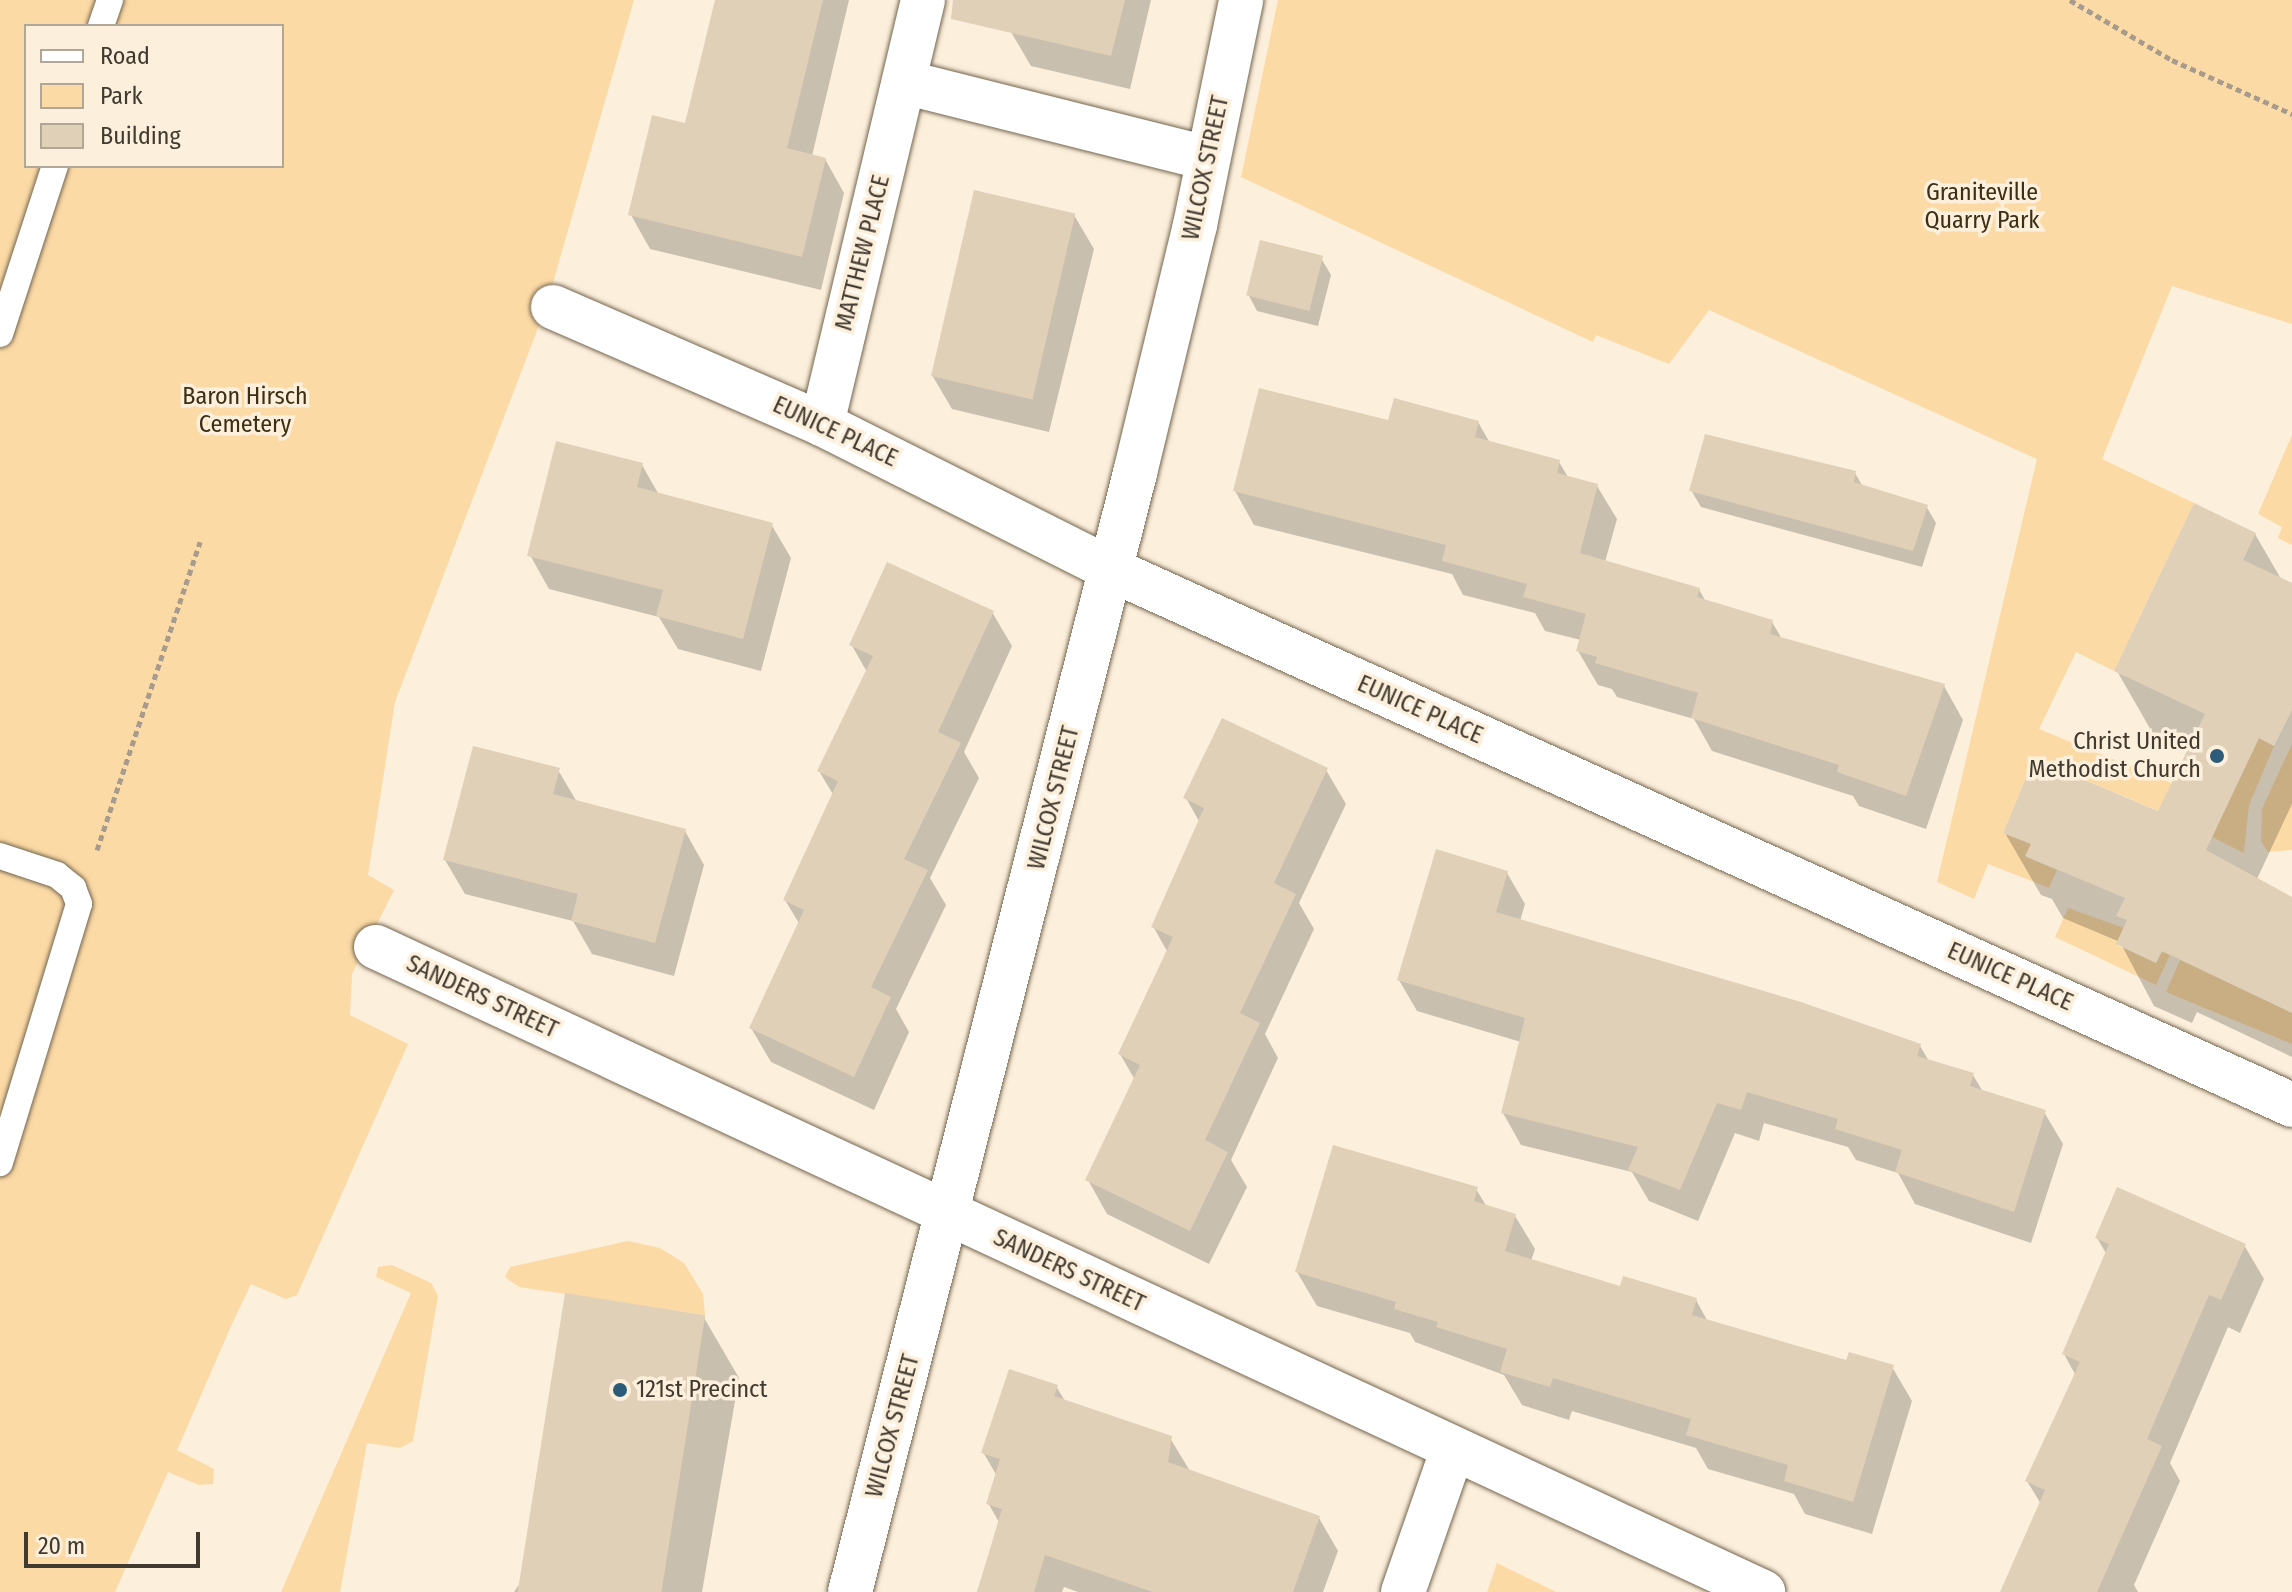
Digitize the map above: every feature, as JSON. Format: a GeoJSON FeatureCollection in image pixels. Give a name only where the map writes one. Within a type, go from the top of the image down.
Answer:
{"type":"FeatureCollection","features":[{"type":"Feature","properties":{"kind":"street","name":"MATTHEW PLACE"},"geometry":{"type":"LineString","coordinates":[[822,424],[923,0]]}},
{"type":"Feature","properties":{"kind":"street","name":"WILCOX STREET"},"geometry":{"type":"LineString","coordinates":[[850,1592],[1110,569],[1241,0]]}},
{"type":"Feature","properties":{"kind":"street"},"geometry":{"type":"LineString","coordinates":[[904,82],[1207,158]]}},
{"type":"Feature","properties":{"kind":"street","name":"EUNICE PLACE"},"geometry":{"type":"LineString","coordinates":[[553,307],[822,424],[1110,569],[2292,1105]]}},
{"type":"Feature","properties":{"kind":"street","name":"SANDERS STREET"},"geometry":{"type":"LineString","coordinates":[[376,947],[1452,1451],[1763,1592]]}},
{"type":"Feature","properties":{"kind":"street"},"geometry":{"type":"LineString","coordinates":[[1403,1592],[1452,1451]]}},
{"type":"Feature","properties":{"kind":"lane"},"geometry":{"type":"LineString","coordinates":[[102,24],[110,0]]}},
{"type":"Feature","properties":{"kind":"lane"},"geometry":{"type":"LineString","coordinates":[[0,334],[54,168]]}},
{"type":"Feature","properties":{"kind":"lane"},"geometry":{"type":"LineString","coordinates":[[0,856],[57,875],[73,888],[79,904],[0,1163]]}},
{"type":"Feature","properties":{"kind":"path"},"geometry":{"type":"LineString","coordinates":[[2070,0],[2172,60],[2292,114]]}},
{"type":"Feature","properties":{"kind":"path"},"geometry":{"type":"LineString","coordinates":[[79,904],[200,542]]}},
{"type":"Feature","properties":{"kind":"green space","name":"Baron Hirsch Cemetery"},"geometry":{"type":"Polygon","coordinates":[[[0,0],[634,0],[546,307],[395,702],[368,875],[394,890],[352,974],[350,1015],[408,1044],[297,1295],[286,1299],[251,1284],[232,1324],[177,1450],[214,1469],[213,1484],[199,1485],[168,1472],[115,1592],[0,1592],[0,0]]]}},
{"type":"Feature","properties":{"kind":"green space","name":"Graniteville Quarry Park"},"geometry":{"type":"Polygon","coordinates":[[[1278,0],[2292,0],[2292,324],[2172,286],[2102,459],[2194,503],[2114,671],[2076,652],[2039,729],[2172,783],[2159,811],[2054,767],[2048,781],[2028,773],[2003,833],[2031,844],[2026,857],[2057,870],[2049,888],[1988,864],[1974,899],[1937,882],[2037,459],[1709,310],[1669,364],[1596,335],[1593,342],[1241,177],[1278,0]]]}},
{"type":"Feature","properties":{"kind":"green space"},"geometry":{"type":"Polygon","coordinates":[[[2292,435],[2292,545],[2278,538],[2282,527],[2258,514],[2292,435]]]}},
{"type":"Feature","properties":{"kind":"green space"},"geometry":{"type":"Polygon","coordinates":[[[2259,738],[2274,746],[2249,805],[2244,853],[2212,837],[2259,738]]]}},
{"type":"Feature","properties":{"kind":"green space"},"geometry":{"type":"Polygon","coordinates":[[[2292,744],[2292,850],[2268,852],[2261,841],[2262,809],[2292,744]]]}},
{"type":"Feature","properties":{"kind":"green space"},"geometry":{"type":"Polygon","coordinates":[[[2068,908],[2124,928],[2117,945],[2156,963],[2162,952],[2170,955],[2156,985],[2055,937],[2068,908]]]}},
{"type":"Feature","properties":{"kind":"green space"},"geometry":{"type":"Polygon","coordinates":[[[2180,960],[2292,1013],[2292,1044],[2166,992],[2180,960]]]}},
{"type":"Feature","properties":{"kind":"green space"},"geometry":{"type":"Polygon","coordinates":[[[628,1241],[660,1248],[684,1263],[703,1294],[705,1315],[519,1287],[505,1277],[510,1267],[628,1241]]]}},
{"type":"Feature","properties":{"kind":"green space"},"geometry":{"type":"Polygon","coordinates":[[[392,1265],[431,1283],[438,1296],[413,1441],[400,1448],[367,1443],[340,1592],[281,1592],[411,1293],[376,1277],[378,1267],[392,1265]]]}},
{"type":"Feature","properties":{"kind":"green space"},"geometry":{"type":"Polygon","coordinates":[[[1497,1563],[1556,1592],[1487,1592],[1497,1563]]]}},
{"type":"Feature","properties":{"kind":"building"},"geometry":{"type":"Polygon","coordinates":[[[715,0],[823,0],[787,148],[826,158],[802,257],[628,215],[652,115],[685,123],[715,0]]]}},
{"type":"Feature","properties":{"kind":"building"},"geometry":{"type":"Polygon","coordinates":[[[953,0],[1125,0],[1111,56],[951,19],[953,0]]]}},
{"type":"Feature","properties":{"kind":"building"},"geometry":{"type":"Polygon","coordinates":[[[974,190],[1075,213],[1032,399],[931,376],[974,190]]]}},
{"type":"Feature","properties":{"kind":"building"},"geometry":{"type":"Polygon","coordinates":[[[1260,240],[1323,256],[1309,311],[1246,295],[1260,240]]]}},
{"type":"Feature","properties":{"kind":"building"},"geometry":{"type":"Polygon","coordinates":[[[1259,388],[1388,420],[1394,398],[1479,421],[1475,437],[1560,460],[1557,473],[1598,484],[1580,553],[1700,588],[1697,597],[1773,620],[1770,634],[1945,684],[1906,796],[1837,772],[1839,765],[1691,718],[1698,693],[1595,663],[1597,657],[1576,651],[1586,614],[1523,597],[1527,584],[1442,561],[1446,545],[1233,491],[1259,388]]]}},
{"type":"Feature","properties":{"kind":"building"},"geometry":{"type":"Polygon","coordinates":[[[1705,434],[1856,471],[1854,482],[1928,505],[1913,551],[1689,491],[1705,434]]]}},
{"type":"Feature","properties":{"kind":"building"},"geometry":{"type":"Polygon","coordinates":[[[556,441],[643,463],[637,487],[773,523],[743,639],[656,616],[663,590],[527,556],[556,441]]]}},
{"type":"Feature","properties":{"kind":"building","name":"Christ United Methodist Church"},"geometry":{"type":"Polygon","coordinates":[[[2194,503],[2256,533],[2243,560],[2292,583],[2292,710],[2274,746],[2259,738],[2206,850],[2292,897],[2292,1013],[2162,951],[2156,963],[2116,944],[2127,920],[2116,916],[2125,898],[2025,856],[2031,844],[2003,833],[2028,773],[2048,781],[2054,767],[2158,811],[2205,714],[2114,671],[2194,503]]]}},
{"type":"Feature","properties":{"kind":"building"},"geometry":{"type":"Polygon","coordinates":[[[887,562],[994,611],[938,732],[961,743],[904,859],[928,870],[871,987],[891,997],[854,1077],[749,1028],[804,910],[783,900],[838,781],[817,771],[873,656],[849,645],[887,562]]]}},
{"type":"Feature","properties":{"kind":"building"},"geometry":{"type":"Polygon","coordinates":[[[1222,718],[1328,768],[1274,883],[1296,894],[1240,1013],[1260,1023],[1205,1140],[1228,1152],[1190,1231],[1085,1180],[1140,1065],[1118,1054],[1173,937],[1151,927],[1204,808],[1183,798],[1222,718]]]}},
{"type":"Feature","properties":{"kind":"building"},"geometry":{"type":"Polygon","coordinates":[[[473,746],[560,768],[553,794],[686,829],[655,943],[571,921],[578,894],[443,860],[473,746]]]}},
{"type":"Feature","properties":{"kind":"building"},"geometry":{"type":"Polygon","coordinates":[[[1436,849],[1508,871],[1496,912],[1801,1002],[1921,1044],[1917,1056],[1974,1073],[1970,1086],[2046,1110],[2014,1212],[1895,1172],[1902,1150],[1835,1129],[1838,1119],[1747,1092],[1741,1110],[1717,1103],[1680,1190],[1628,1170],[1638,1147],[1501,1113],[1525,1018],[1397,980],[1436,849]]]}},
{"type":"Feature","properties":{"kind":"building"},"geometry":{"type":"Polygon","coordinates":[[[1333,1145],[1478,1187],[1474,1201],[1516,1214],[1505,1251],[1620,1286],[1623,1276],[1697,1298],[1692,1315],[1846,1360],[1849,1352],[1894,1365],[1853,1502],[1784,1481],[1788,1465],[1686,1435],[1691,1419],[1553,1378],[1550,1387],[1500,1372],[1507,1349],[1436,1327],[1438,1322],[1394,1309],[1396,1302],[1295,1272],[1333,1145]]]}},
{"type":"Feature","properties":{"kind":"building"},"geometry":{"type":"Polygon","coordinates":[[[2117,1187],[2246,1244],[2221,1300],[2209,1295],[2147,1439],[2162,1446],[2097,1592],[2000,1592],[2045,1490],[2025,1481],[2080,1362],[2062,1354],[2109,1244],[2095,1238],[2117,1187]]]}},
{"type":"Feature","properties":{"kind":"building","name":"121st Precinct"},"geometry":{"type":"Polygon","coordinates":[[[565,1293],[705,1315],[661,1592],[518,1592],[565,1293]]]}},
{"type":"Feature","properties":{"kind":"building"},"geometry":{"type":"Polygon","coordinates":[[[1009,1369],[1058,1385],[1054,1396],[1172,1436],[1168,1462],[1320,1516],[1293,1592],[1153,1592],[1045,1555],[1034,1592],[977,1592],[1002,1509],[986,1504],[1000,1459],[981,1453],[1009,1369]]]}},
{"type":"Feature","properties":{"kind":"place","name":"Christ United Methodist Church"},"geometry":{"type":"Point","coordinates":[2217,756]}},
{"type":"Feature","properties":{"kind":"place","name":"121st Precinct"},"geometry":{"type":"Point","coordinates":[620,1390]}}]}
